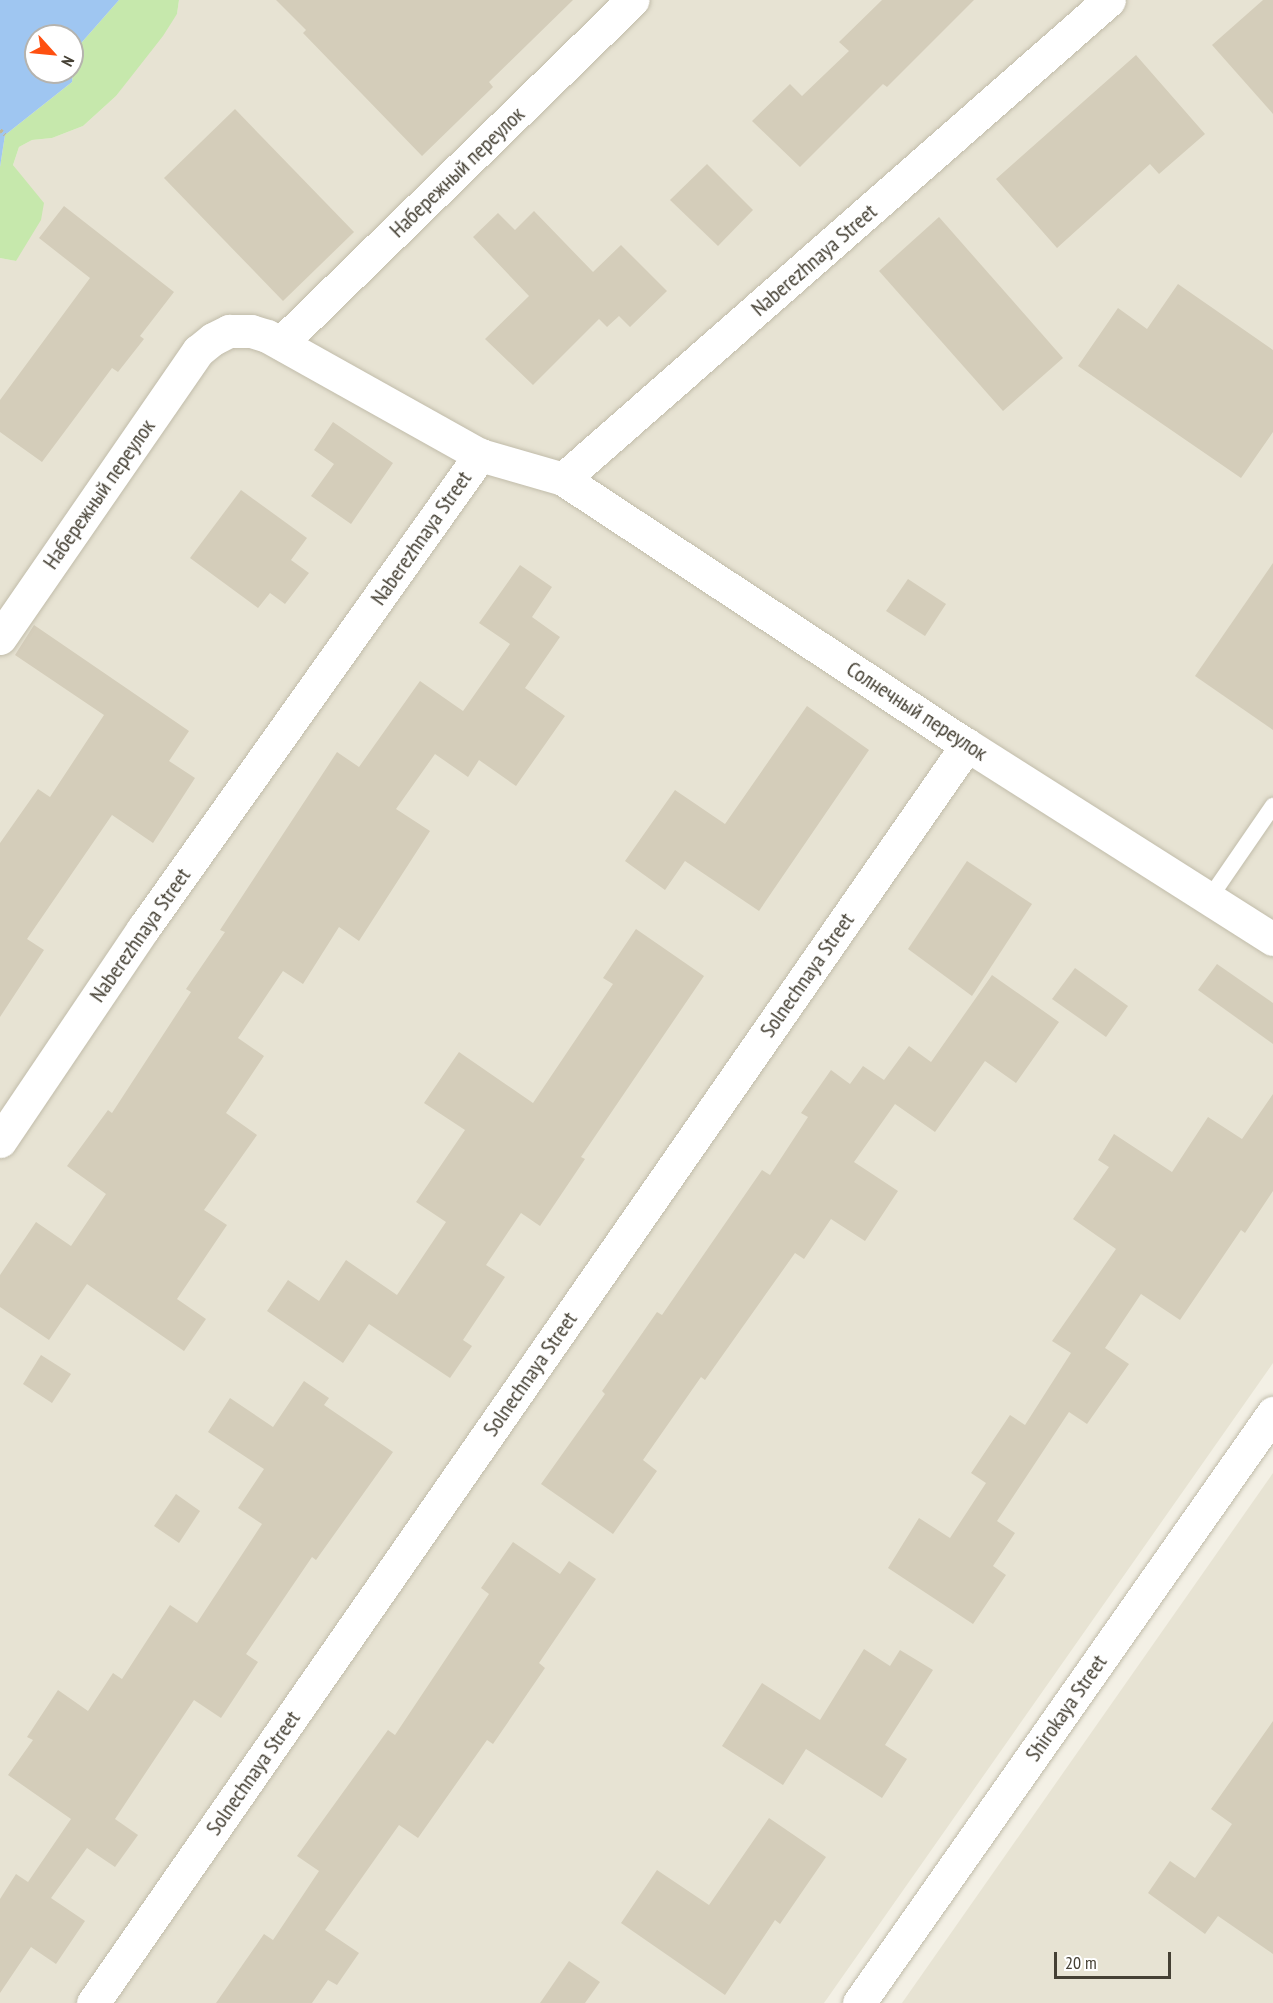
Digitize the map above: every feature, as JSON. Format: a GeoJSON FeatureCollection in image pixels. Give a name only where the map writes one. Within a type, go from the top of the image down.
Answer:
{"type":"FeatureCollection","features":[{"type":"Feature","properties":{"kind":"street","name":"Набережный переулок"},"geometry":{"type":"LineString","coordinates":[[0,638],[198,351],[213,339],[229,331],[251,331],[281,343],[633,0]]}},
{"type":"Feature","properties":{"kind":"street","name":"Naberezhnaya Street"},"geometry":{"type":"LineString","coordinates":[[0,1141],[143,929],[480,455],[563,479],[1109,0]]}},
{"type":"Feature","properties":{"kind":"street"},"geometry":{"type":"LineString","coordinates":[[281,343],[480,455]]}},
{"type":"Feature","properties":{"kind":"street","name":"Солнечный переулок"},"geometry":{"type":"LineString","coordinates":[[563,479],[967,745],[1273,939]]}},
{"type":"Feature","properties":{"kind":"street","name":"Solnechnaya Street"},"geometry":{"type":"LineString","coordinates":[[93,2003],[967,745]]}},
{"type":"Feature","properties":{"kind":"street","name":"Shirokaya Street"},"geometry":{"type":"LineString","coordinates":[[859,2003],[1273,1413]]}},
{"type":"Feature","properties":{"kind":"lane"},"geometry":{"type":"LineString","coordinates":[[1209,899],[1273,806]]}},
{"type":"Feature","properties":{"kind":"path"},"geometry":{"type":"LineString","coordinates":[[0,130],[4,135]]}},
{"type":"Feature","properties":{"kind":"shaded area"},"geometry":{"type":"Polygon","coordinates":[[[179,0],[1273,0],[1273,1363],[824,2003],[0,2003],[0,258],[16,261],[25,181],[13,165],[19,147],[32,140],[52,138],[83,126],[116,96],[177,14],[179,0]]]}},
{"type":"Feature","properties":{"kind":"shaded area"},"geometry":{"type":"Polygon","coordinates":[[[1273,1473],[1273,2003],[902,2003],[1273,1473]]]}},
{"type":"Feature","properties":{"kind":"green space"},"geometry":{"type":"Polygon","coordinates":[[[119,0],[179,0],[177,14],[163,36],[116,96],[83,126],[52,138],[32,140],[19,147],[13,165],[44,203],[41,220],[16,261],[0,258],[0,167],[5,135],[69,84],[84,84],[84,40],[119,0]]]}},
{"type":"Feature","properties":{"kind":"water"},"geometry":{"type":"Polygon","coordinates":[[[0,0],[119,0],[84,40],[84,24],[24,24],[24,84],[69,84],[5,135],[0,167],[0,0]]]}},
{"type":"Feature","properties":{"kind":"building"},"geometry":{"type":"Polygon","coordinates":[[[276,0],[573,0],[489,82],[493,87],[422,156],[303,33],[306,30],[276,0]]]}},
{"type":"Feature","properties":{"kind":"building"},"geometry":{"type":"Polygon","coordinates":[[[882,0],[974,0],[887,87],[883,84],[800,167],[752,121],[790,84],[802,96],[849,51],[839,42],[882,0]]]}},
{"type":"Feature","properties":{"kind":"building"},"geometry":{"type":"Polygon","coordinates":[[[1263,0],[1273,0],[1273,114],[1212,45],[1263,0]]]}},
{"type":"Feature","properties":{"kind":"building"},"geometry":{"type":"Polygon","coordinates":[[[1136,55],[1205,134],[1159,174],[1150,164],[1057,248],[996,179],[1136,55]]]}},
{"type":"Feature","properties":{"kind":"building"},"geometry":{"type":"Polygon","coordinates":[[[235,109],[354,232],[283,301],[164,178],[235,109]]]}},
{"type":"Feature","properties":{"kind":"building"},"geometry":{"type":"Polygon","coordinates":[[[707,164],[753,210],[718,246],[670,200],[707,164]]]}},
{"type":"Feature","properties":{"kind":"building"},"geometry":{"type":"Polygon","coordinates":[[[64,206],[174,292],[140,336],[144,339],[118,372],[112,368],[42,462],[0,432],[0,400],[90,278],[39,238],[64,206]]]}},
{"type":"Feature","properties":{"kind":"building"},"geometry":{"type":"Polygon","coordinates":[[[534,211],[593,272],[621,245],[667,291],[630,327],[619,316],[607,327],[599,319],[533,385],[485,339],[529,296],[473,237],[498,213],[515,230],[534,211]]]}},
{"type":"Feature","properties":{"kind":"building"},"geometry":{"type":"Polygon","coordinates":[[[939,217],[1063,358],[1003,411],[879,271],[939,217]]]}},
{"type":"Feature","properties":{"kind":"building"},"geometry":{"type":"Polygon","coordinates":[[[1178,284],[1273,350],[1273,432],[1241,478],[1078,366],[1118,308],[1147,329],[1178,284]]]}},
{"type":"Feature","properties":{"kind":"building"},"geometry":{"type":"Polygon","coordinates":[[[333,422],[393,463],[351,524],[311,496],[334,464],[314,450],[333,422]]]}},
{"type":"Feature","properties":{"kind":"building"},"geometry":{"type":"Polygon","coordinates":[[[241,490],[307,538],[291,560],[309,573],[285,604],[270,593],[258,608],[190,558],[241,490]]]}},
{"type":"Feature","properties":{"kind":"building"},"geometry":{"type":"Polygon","coordinates":[[[1273,563],[1273,730],[1195,676],[1273,563]]]}},
{"type":"Feature","properties":{"kind":"building"},"geometry":{"type":"Polygon","coordinates":[[[520,565],[552,587],[532,617],[560,637],[525,688],[565,716],[516,786],[479,760],[468,777],[435,754],[396,809],[430,831],[359,941],[339,927],[303,984],[283,971],[238,1038],[264,1056],[226,1113],[257,1135],[204,1210],[227,1225],[177,1299],[206,1319],[184,1351],[87,1284],[49,1340],[0,1307],[0,1275],[36,1222],[71,1246],[106,1194],[67,1166],[108,1110],[112,1113],[191,992],[186,989],[225,932],[220,930],[337,752],[359,767],[420,681],[463,711],[510,644],[479,623],[520,565]]]}},
{"type":"Feature","properties":{"kind":"building"},"geometry":{"type":"Polygon","coordinates":[[[908,579],[946,604],[925,636],[886,611],[908,579]]]}},
{"type":"Feature","properties":{"kind":"building"},"geometry":{"type":"Polygon","coordinates":[[[34,625],[189,731],[169,761],[195,778],[153,843],[112,815],[27,939],[44,950],[0,1017],[0,843],[38,789],[50,797],[104,715],[15,655],[34,625]]]}},
{"type":"Feature","properties":{"kind":"building"},"geometry":{"type":"Polygon","coordinates":[[[807,706],[869,750],[759,911],[685,861],[665,890],[625,861],[675,790],[725,824],[807,706]]]}},
{"type":"Feature","properties":{"kind":"building"},"geometry":{"type":"Polygon","coordinates":[[[967,861],[1032,904],[972,996],[908,949],[967,861]]]}},
{"type":"Feature","properties":{"kind":"building"},"geometry":{"type":"Polygon","coordinates":[[[636,929],[704,976],[581,1157],[585,1159],[540,1226],[521,1213],[486,1265],[505,1277],[463,1340],[472,1346],[450,1378],[369,1324],[343,1363],[267,1311],[288,1280],[319,1301],[346,1260],[397,1295],[446,1222],[416,1202],[465,1130],[424,1103],[459,1052],[533,1103],[613,984],[603,978],[636,929]]]}},
{"type":"Feature","properties":{"kind":"building"},"geometry":{"type":"Polygon","coordinates":[[[1217,964],[1273,1003],[1273,1044],[1198,990],[1217,964]]]}},
{"type":"Feature","properties":{"kind":"building"},"geometry":{"type":"Polygon","coordinates":[[[1075,968],[1128,1006],[1106,1037],[1052,999],[1075,968]]]}},
{"type":"Feature","properties":{"kind":"building"},"geometry":{"type":"Polygon","coordinates":[[[992,975],[1059,1022],[1016,1083],[985,1061],[935,1132],[895,1104],[854,1162],[898,1191],[865,1241],[831,1219],[804,1259],[795,1253],[705,1380],[701,1377],[643,1460],[657,1471],[613,1534],[541,1484],[605,1394],[602,1391],[657,1312],[662,1315],[762,1170],[770,1175],[808,1117],[801,1113],[831,1070],[850,1084],[863,1066],[884,1080],[909,1046],[931,1062],[992,975]]]}},
{"type":"Feature","properties":{"kind":"building"},"geometry":{"type":"Polygon","coordinates":[[[1273,1094],[1273,1191],[1245,1233],[1241,1230],[1180,1320],[1141,1294],[1105,1348],[1129,1364],[1087,1424],[1069,1412],[997,1521],[1015,1533],[993,1566],[1006,1575],[973,1624],[888,1568],[919,1518],[950,1538],[986,1483],[971,1473],[1010,1415],[1025,1425],[1071,1353],[1052,1341],[1116,1249],[1073,1219],[1109,1167],[1098,1160],[1114,1134],[1172,1172],[1208,1117],[1242,1139],[1273,1094]]]}},
{"type":"Feature","properties":{"kind":"building"},"geometry":{"type":"Polygon","coordinates":[[[41,1355],[71,1374],[52,1403],[23,1384],[41,1355]]]}},
{"type":"Feature","properties":{"kind":"building"},"geometry":{"type":"Polygon","coordinates":[[[304,1381],[329,1398],[324,1405],[393,1452],[316,1560],[312,1557],[246,1654],[258,1662],[221,1718],[194,1700],[115,1819],[138,1835],[115,1867],[87,1848],[51,1898],[85,1921],[56,1964],[31,1947],[0,1993],[0,1899],[16,1874],[28,1882],[71,1819],[8,1775],[33,1740],[27,1737],[58,1690],[88,1711],[113,1673],[122,1679],[170,1605],[197,1623],[262,1524],[238,1508],[264,1469],[208,1432],[230,1398],[273,1427],[304,1381]]]}},
{"type":"Feature","properties":{"kind":"building"},"geometry":{"type":"Polygon","coordinates":[[[176,1494],[200,1511],[179,1543],[154,1526],[176,1494]]]}},
{"type":"Feature","properties":{"kind":"building"},"geometry":{"type":"Polygon","coordinates":[[[513,1542],[560,1574],[569,1561],[596,1579],[539,1663],[545,1668],[493,1744],[487,1740],[418,1838],[399,1825],[325,1930],[359,1953],[337,1985],[328,1980],[312,2003],[216,2003],[264,1934],[273,1940],[319,1871],[297,1856],[388,1730],[395,1735],[489,1594],[481,1588],[513,1542]]]}},
{"type":"Feature","properties":{"kind":"building"},"geometry":{"type":"Polygon","coordinates":[[[864,1649],[890,1666],[900,1650],[933,1670],[885,1745],[907,1759],[882,1798],[806,1749],[783,1785],[722,1746],[762,1683],[820,1720],[864,1649]]]}},
{"type":"Feature","properties":{"kind":"building"},"geometry":{"type":"Polygon","coordinates":[[[1273,1721],[1273,1954],[1218,1916],[1205,1934],[1148,1893],[1170,1861],[1195,1878],[1232,1824],[1211,1809],[1273,1721]]]}},
{"type":"Feature","properties":{"kind":"building"},"geometry":{"type":"Polygon","coordinates":[[[769,1818],[826,1857],[780,1924],[775,1920],[725,1995],[621,1923],[657,1870],[709,1905],[769,1818]]]}},
{"type":"Feature","properties":{"kind":"building"},"geometry":{"type":"Polygon","coordinates":[[[569,1961],[600,1982],[585,2003],[540,2003],[569,1961]]]}}]}
